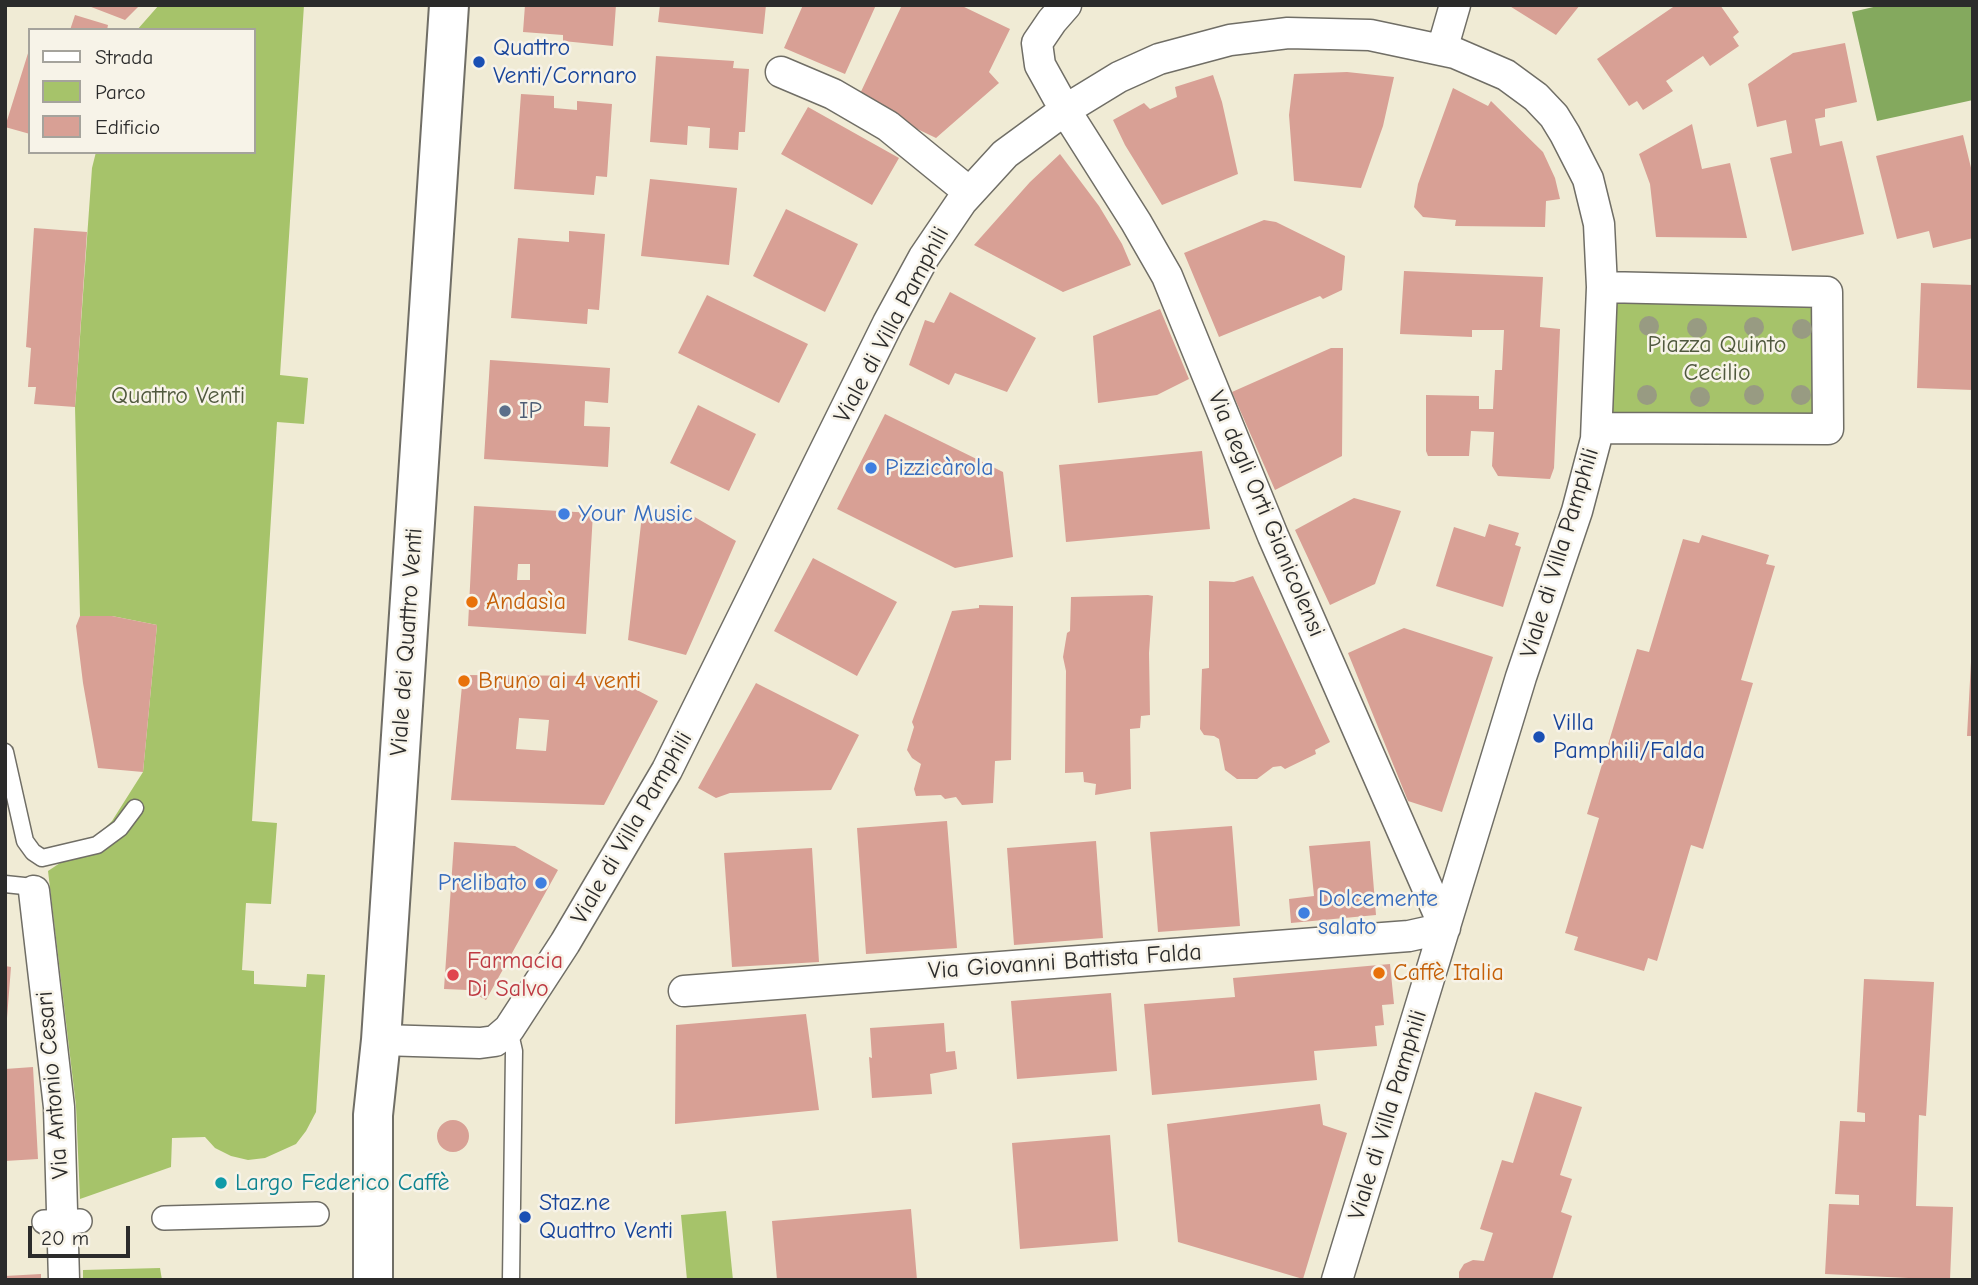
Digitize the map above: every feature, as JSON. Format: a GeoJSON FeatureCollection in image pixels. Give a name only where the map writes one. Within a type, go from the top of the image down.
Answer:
{"type":"FeatureCollection","features":[{"type":"Feature","properties":{"kind":"street","name":"Viale dei Quattro Venti"},"geometry":{"type":"LineString","coordinates":[[373,1280],[373,1115],[381,1040],[449,5]]}},
{"type":"Feature","properties":{"kind":"street","name":"Via degli Orti Gianicolensi"},"geometry":{"type":"LineString","coordinates":[[1066,5],[1043,33],[1037,48],[1040,65],[1167,276],[1273,536],[1445,928]]}},
{"type":"Feature","properties":{"kind":"street"},"geometry":{"type":"LineString","coordinates":[[1442,50],[1455,5]]}},
{"type":"Feature","properties":{"kind":"street","name":"Viale di Villa Pamphili"},"geometry":{"type":"LineString","coordinates":[[509,1029],[565,943],[667,770],[923,257],[969,192],[1005,154],[1065,110],[1138,68],[1182,52],[1230,40],[1288,33],[1370,35],[1470,58],[1506,75],[1536,97],[1554,116],[1588,179],[1599,224],[1602,287],[1597,428],[1591,464],[1521,677],[1337,1280]]}},
{"type":"Feature","properties":{"kind":"street"},"geometry":{"type":"LineString","coordinates":[[781,72],[832,94],[879,120],[969,192]]}},
{"type":"Feature","properties":{"kind":"street"},"geometry":{"type":"LineString","coordinates":[[1597,428],[1828,429],[1827,292],[1602,287]]}},
{"type":"Feature","properties":{"kind":"street","name":"Via Antonio Cesari"},"geometry":{"type":"LineString","coordinates":[[19,887],[59,1107],[64,1280]]}},
{"type":"Feature","properties":{"kind":"street","name":"Via Giovanni Battista Falda"},"geometry":{"type":"LineString","coordinates":[[684,991],[1409,936],[1445,928]]}},
{"type":"Feature","properties":{"kind":"street"},"geometry":{"type":"LineString","coordinates":[[381,1040],[480,1043],[495,1041],[509,1029]]}},
{"type":"Feature","properties":{"kind":"street"},"geometry":{"type":"LineString","coordinates":[[163,1218],[317,1214]]}},
{"type":"Feature","properties":{"kind":"lane"},"geometry":{"type":"LineString","coordinates":[[5,752],[26,841],[33,852],[42,858],[97,845],[120,828],[135,808]]}},
{"type":"Feature","properties":{"kind":"lane"},"geometry":{"type":"LineString","coordinates":[[509,1029],[514,1051],[511,1280]]}},
{"type":"Feature","properties":{"kind":"green space","name":"Quattro Venti"},"geometry":{"type":"Polygon","coordinates":[[[159,5],[304,5],[280,375],[308,378],[304,424],[277,422],[252,821],[277,823],[271,904],[246,903],[242,970],[254,971],[254,984],[306,987],[307,974],[325,975],[316,1112],[296,1144],[265,1158],[248,1160],[215,1148],[205,1137],[172,1138],[171,1167],[80,1199],[76,1106],[48,871],[90,843],[112,821],[143,772],[157,625],[112,616],[80,616],[75,407],[92,168],[96,154],[256,154],[256,28],[139,28],[159,5]]]}},
{"type":"Feature","properties":{"kind":"green space"},"geometry":{"type":"Polygon","coordinates":[[[1882,5],[1973,5],[1973,100],[1877,121],[1852,12],[1882,5]]]}},
{"type":"Feature","properties":{"kind":"green space","name":"Piazza Quinto Cecilio"},"geometry":{"type":"Polygon","coordinates":[[[1602,287],[1827,292],[1828,429],[1597,428],[1602,287]]]}},
{"type":"Feature","properties":{"kind":"green space"},"geometry":{"type":"Polygon","coordinates":[[[726,1211],[733,1280],[687,1280],[681,1215],[726,1211]]]}},
{"type":"Feature","properties":{"kind":"green space"},"geometry":{"type":"Polygon","coordinates":[[[160,1268],[162,1280],[83,1280],[83,1270],[160,1268]]]}},
{"type":"Feature","properties":{"kind":"building"},"geometry":{"type":"Polygon","coordinates":[[[86,5],[140,5],[125,20],[86,5]]]}},
{"type":"Feature","properties":{"kind":"building"},"geometry":{"type":"Polygon","coordinates":[[[525,5],[616,5],[613,46],[563,41],[563,35],[523,32],[525,5]]]}},
{"type":"Feature","properties":{"kind":"building"},"geometry":{"type":"Polygon","coordinates":[[[660,5],[766,5],[763,34],[658,22],[660,5]]]}},
{"type":"Feature","properties":{"kind":"building"},"geometry":{"type":"Polygon","coordinates":[[[803,5],[876,5],[845,74],[784,48],[803,5]]]}},
{"type":"Feature","properties":{"kind":"building"},"geometry":{"type":"Polygon","coordinates":[[[902,5],[960,5],[1010,29],[989,72],[999,83],[936,138],[857,100],[902,5]]]}},
{"type":"Feature","properties":{"kind":"building"},"geometry":{"type":"Polygon","coordinates":[[[1508,5],[1580,5],[1556,35],[1508,5]]]}},
{"type":"Feature","properties":{"kind":"building"},"geometry":{"type":"Polygon","coordinates":[[[1676,5],[1720,5],[1739,32],[1733,37],[1739,46],[1710,66],[1703,56],[1666,81],[1673,91],[1643,110],[1637,101],[1629,106],[1597,59],[1676,5]]]}},
{"type":"Feature","properties":{"kind":"building"},"geometry":{"type":"Polygon","coordinates":[[[75,15],[108,25],[107,28],[71,28],[75,15]]]}},
{"type":"Feature","properties":{"kind":"building"},"geometry":{"type":"Polygon","coordinates":[[[1845,43],[1857,102],[1825,109],[1825,117],[1815,119],[1820,146],[1842,141],[1864,234],[1792,251],[1770,158],[1792,153],[1786,120],[1757,127],[1748,84],[1793,53],[1845,43]]]}},
{"type":"Feature","properties":{"kind":"building"},"geometry":{"type":"Polygon","coordinates":[[[28,53],[28,133],[5,127],[28,53]]]}},
{"type":"Feature","properties":{"kind":"building"},"geometry":{"type":"Polygon","coordinates":[[[656,56],[734,61],[733,68],[749,69],[745,132],[739,132],[738,150],[709,148],[710,128],[688,126],[687,145],[650,142],[656,56]]]}},
{"type":"Feature","properties":{"kind":"building"},"geometry":{"type":"Polygon","coordinates":[[[1347,72],[1394,77],[1383,126],[1361,188],[1294,181],[1289,115],[1294,74],[1347,72]]]}},
{"type":"Feature","properties":{"kind":"building"},"geometry":{"type":"Polygon","coordinates":[[[1213,75],[1222,102],[1238,174],[1162,205],[1113,120],[1144,103],[1150,109],[1177,97],[1175,87],[1213,75]]]}},
{"type":"Feature","properties":{"kind":"building"},"geometry":{"type":"Polygon","coordinates":[[[1453,88],[1488,106],[1491,101],[1543,152],[1555,178],[1560,199],[1546,201],[1545,227],[1455,226],[1456,220],[1423,217],[1414,207],[1418,184],[1453,88]]]}},
{"type":"Feature","properties":{"kind":"building"},"geometry":{"type":"Polygon","coordinates":[[[521,94],[554,96],[554,108],[577,110],[577,101],[612,104],[607,177],[596,176],[594,195],[514,189],[521,94]]]}},
{"type":"Feature","properties":{"kind":"building"},"geometry":{"type":"Polygon","coordinates":[[[808,107],[899,158],[872,205],[781,154],[808,107]]]}},
{"type":"Feature","properties":{"kind":"building"},"geometry":{"type":"Polygon","coordinates":[[[1692,124],[1702,169],[1730,163],[1747,238],[1656,237],[1650,184],[1639,154],[1692,124]]]}},
{"type":"Feature","properties":{"kind":"building"},"geometry":{"type":"Polygon","coordinates":[[[1963,135],[1973,176],[1973,238],[1933,248],[1929,231],[1897,239],[1876,156],[1963,135]]]}},
{"type":"Feature","properties":{"kind":"building"},"geometry":{"type":"Polygon","coordinates":[[[1060,154],[1099,206],[1122,244],[1131,265],[1063,292],[974,245],[1030,182],[1060,154]]]}},
{"type":"Feature","properties":{"kind":"building"},"geometry":{"type":"Polygon","coordinates":[[[650,179],[737,188],[729,265],[641,256],[650,179]]]}},
{"type":"Feature","properties":{"kind":"building"},"geometry":{"type":"Polygon","coordinates":[[[786,209],[858,244],[825,312],[753,276],[786,209]]]}},
{"type":"Feature","properties":{"kind":"building"},"geometry":{"type":"Polygon","coordinates":[[[1264,220],[1276,222],[1345,256],[1342,290],[1323,299],[1320,296],[1219,337],[1184,253],[1264,220]]]}},
{"type":"Feature","properties":{"kind":"building"},"geometry":{"type":"Polygon","coordinates":[[[34,228],[87,232],[75,407],[34,404],[36,387],[28,387],[31,348],[26,347],[34,228]]]}},
{"type":"Feature","properties":{"kind":"building"},"geometry":{"type":"Polygon","coordinates":[[[569,231],[605,234],[599,310],[588,309],[587,324],[511,318],[518,238],[569,242],[569,231]]]}},
{"type":"Feature","properties":{"kind":"building"},"geometry":{"type":"Polygon","coordinates":[[[1404,271],[1543,277],[1540,327],[1560,329],[1554,468],[1550,479],[1498,476],[1492,466],[1494,432],[1471,431],[1469,456],[1428,456],[1426,395],[1479,396],[1479,409],[1493,409],[1495,370],[1502,370],[1504,330],[1472,330],[1472,337],[1400,334],[1404,271]]]}},
{"type":"Feature","properties":{"kind":"building"},"geometry":{"type":"Polygon","coordinates":[[[1921,283],[1973,285],[1973,390],[1917,388],[1921,283]]]}},
{"type":"Feature","properties":{"kind":"building"},"geometry":{"type":"Polygon","coordinates":[[[950,292],[1036,338],[1007,392],[955,373],[949,385],[909,365],[925,320],[934,323],[950,292]]]}},
{"type":"Feature","properties":{"kind":"building"},"geometry":{"type":"Polygon","coordinates":[[[707,295],[808,344],[779,403],[678,353],[707,295]]]}},
{"type":"Feature","properties":{"kind":"building"},"geometry":{"type":"Polygon","coordinates":[[[1160,309],[1189,379],[1157,395],[1098,403],[1093,336],[1160,309]]]}},
{"type":"Feature","properties":{"kind":"building"},"geometry":{"type":"Polygon","coordinates":[[[1331,348],[1343,348],[1342,456],[1275,490],[1232,392],[1331,348]]]}},
{"type":"Feature","properties":{"kind":"building"},"geometry":{"type":"Polygon","coordinates":[[[490,360],[610,368],[608,403],[585,401],[584,426],[610,427],[608,467],[484,459],[490,360]]]}},
{"type":"Feature","properties":{"kind":"building"},"geometry":{"type":"Polygon","coordinates":[[[698,405],[756,434],[729,491],[670,463],[698,405]]]}},
{"type":"Feature","properties":{"kind":"building"},"geometry":{"type":"Polygon","coordinates":[[[885,414],[1003,472],[1013,557],[955,568],[837,509],[885,414]]]}},
{"type":"Feature","properties":{"kind":"building"},"geometry":{"type":"Polygon","coordinates":[[[1202,451],[1210,529],[1066,542],[1059,465],[1202,451]]]}},
{"type":"Feature","properties":{"kind":"building"},"geometry":{"type":"Polygon","coordinates":[[[1354,498],[1401,511],[1375,584],[1330,605],[1295,530],[1354,498]]]}},
{"type":"Feature","properties":{"kind":"building"},"geometry":{"type":"Polygon","coordinates":[[[474,506],[593,513],[586,634],[468,626],[474,506]],[[518,564],[517,580],[530,580],[530,564],[518,564]]]}},
{"type":"Feature","properties":{"kind":"building"},"geometry":{"type":"Polygon","coordinates":[[[642,515],[693,516],[736,541],[686,655],[628,640],[642,515]]]}},
{"type":"Feature","properties":{"kind":"building"},"geometry":{"type":"Polygon","coordinates":[[[1489,524],[1519,533],[1515,545],[1521,547],[1503,607],[1436,586],[1454,527],[1485,537],[1489,524]]]}},
{"type":"Feature","properties":{"kind":"building"},"geometry":{"type":"Polygon","coordinates":[[[1702,535],[1769,555],[1766,564],[1775,566],[1741,680],[1753,683],[1703,849],[1691,845],[1657,961],[1648,958],[1644,971],[1574,950],[1578,937],[1565,933],[1599,818],[1587,814],[1637,649],[1649,652],[1683,539],[1699,543],[1702,535]]]}},
{"type":"Feature","properties":{"kind":"building"},"geometry":{"type":"Polygon","coordinates":[[[813,558],[897,602],[857,676],[774,631],[813,558]]]}},
{"type":"Feature","properties":{"kind":"building"},"geometry":{"type":"Polygon","coordinates":[[[1253,576],[1330,742],[1315,750],[1316,754],[1285,769],[1281,766],[1273,767],[1257,779],[1237,779],[1225,770],[1219,739],[1204,735],[1200,729],[1202,669],[1209,668],[1209,581],[1234,582],[1253,576]]]}},
{"type":"Feature","properties":{"kind":"building"},"geometry":{"type":"Polygon","coordinates":[[[1153,596],[1149,653],[1150,715],[1141,716],[1140,728],[1130,729],[1131,789],[1095,795],[1096,784],[1084,782],[1083,772],[1065,773],[1066,671],[1063,657],[1067,633],[1070,631],[1071,597],[1153,596]]]}},
{"type":"Feature","properties":{"kind":"building"},"geometry":{"type":"Polygon","coordinates":[[[979,605],[1013,606],[1011,760],[995,761],[993,803],[962,805],[956,797],[945,799],[941,795],[916,796],[914,789],[921,764],[912,758],[907,750],[914,727],[912,722],[952,611],[979,608],[979,605]]]}},
{"type":"Feature","properties":{"kind":"building"},"geometry":{"type":"Polygon","coordinates":[[[80,616],[112,616],[157,625],[143,772],[98,768],[76,626],[80,616]]]}},
{"type":"Feature","properties":{"kind":"building"},"geometry":{"type":"Polygon","coordinates":[[[1404,628],[1493,657],[1442,812],[1408,801],[1348,653],[1404,628]]]}},
{"type":"Feature","properties":{"kind":"building"},"geometry":{"type":"Polygon","coordinates":[[[1971,662],[1973,736],[1967,736],[1971,662]]]}},
{"type":"Feature","properties":{"kind":"building"},"geometry":{"type":"Polygon","coordinates":[[[463,675],[610,676],[658,701],[604,805],[451,800],[463,675]],[[519,718],[516,749],[546,751],[549,720],[519,718]]]}},
{"type":"Feature","properties":{"kind":"building"},"geometry":{"type":"Polygon","coordinates":[[[756,683],[859,735],[831,790],[730,793],[716,798],[698,788],[756,683]]]}},
{"type":"Feature","properties":{"kind":"building"},"geometry":{"type":"Polygon","coordinates":[[[947,821],[957,948],[866,954],[857,828],[947,821]]]}},
{"type":"Feature","properties":{"kind":"building"},"geometry":{"type":"Polygon","coordinates":[[[1232,826],[1240,926],[1158,932],[1150,832],[1232,826]]]}},
{"type":"Feature","properties":{"kind":"building"},"geometry":{"type":"Polygon","coordinates":[[[1096,841],[1103,938],[1014,945],[1007,848],[1096,841]]]}},
{"type":"Feature","properties":{"kind":"building"},"geometry":{"type":"Polygon","coordinates":[[[1370,841],[1376,915],[1291,923],[1289,899],[1314,896],[1309,846],[1370,841]]]}},
{"type":"Feature","properties":{"kind":"building"},"geometry":{"type":"Polygon","coordinates":[[[454,842],[515,846],[558,870],[486,1000],[468,990],[444,989],[454,842]]]}},
{"type":"Feature","properties":{"kind":"building"},"geometry":{"type":"Polygon","coordinates":[[[812,848],[819,962],[732,967],[724,853],[812,848]]]}},
{"type":"Feature","properties":{"kind":"building"},"geometry":{"type":"Polygon","coordinates":[[[1390,964],[1394,1004],[1382,1005],[1384,1025],[1375,1026],[1377,1046],[1314,1051],[1317,1080],[1152,1095],[1144,1004],[1235,997],[1233,978],[1390,964]]]}},
{"type":"Feature","properties":{"kind":"building"},"geometry":{"type":"Polygon","coordinates":[[[5,966],[11,967],[7,1018],[5,1018],[5,966]]]}},
{"type":"Feature","properties":{"kind":"building"},"geometry":{"type":"Polygon","coordinates":[[[1864,979],[1934,982],[1926,1116],[1919,1115],[1916,1206],[1953,1207],[1950,1280],[1825,1274],[1829,1204],[1859,1205],[1859,1195],[1835,1194],[1840,1121],[1865,1122],[1865,1113],[1857,1112],[1864,979]]]}},
{"type":"Feature","properties":{"kind":"building"},"geometry":{"type":"Polygon","coordinates":[[[1111,993],[1117,1071],[1017,1079],[1011,1001],[1111,993]]]}},
{"type":"Feature","properties":{"kind":"building"},"geometry":{"type":"Polygon","coordinates":[[[806,1014],[819,1110],[675,1124],[676,1025],[806,1014]]]}},
{"type":"Feature","properties":{"kind":"building"},"geometry":{"type":"Polygon","coordinates":[[[944,1023],[946,1052],[955,1051],[957,1069],[930,1074],[932,1094],[872,1098],[870,1028],[944,1023]]]}},
{"type":"Feature","properties":{"kind":"building"},"geometry":{"type":"Polygon","coordinates":[[[33,1067],[38,1159],[5,1161],[5,1069],[33,1067]]]}},
{"type":"Feature","properties":{"kind":"building"},"geometry":{"type":"Polygon","coordinates":[[[1535,1092],[1582,1107],[1560,1175],[1572,1179],[1561,1212],[1572,1216],[1552,1280],[1459,1280],[1459,1272],[1464,1264],[1473,1260],[1484,1261],[1493,1233],[1480,1229],[1502,1160],[1513,1163],[1535,1092]]]}},
{"type":"Feature","properties":{"kind":"building"},"geometry":{"type":"Polygon","coordinates":[[[1320,1104],[1323,1125],[1347,1133],[1303,1279],[1178,1242],[1167,1124],[1320,1104]]]}},
{"type":"Feature","properties":{"kind":"building"},"geometry":{"type":"Polygon","coordinates":[[[453,1120],[464,1125],[469,1136],[464,1147],[453,1152],[442,1147],[437,1136],[442,1125],[453,1120]]]}},
{"type":"Feature","properties":{"kind":"building"},"geometry":{"type":"Polygon","coordinates":[[[1110,1135],[1118,1241],[1020,1249],[1012,1143],[1110,1135]]]}},
{"type":"Feature","properties":{"kind":"building"},"geometry":{"type":"Polygon","coordinates":[[[911,1209],[917,1280],[777,1280],[772,1221],[911,1209]]]}},
{"type":"Feature","properties":{"kind":"building"},"geometry":{"type":"Polygon","coordinates":[[[41,1274],[41,1280],[5,1280],[5,1276],[41,1274]]]}},
{"type":"Feature","properties":{"kind":"place","name":"Quattro Venti/Cornaro"},"geometry":{"type":"Point","coordinates":[479,62]}},
{"type":"Feature","properties":{"kind":"place","name":"IP"},"geometry":{"type":"Point","coordinates":[505,411]}},
{"type":"Feature","properties":{"kind":"place","name":"Pizzicàrola"},"geometry":{"type":"Point","coordinates":[871,468]}},
{"type":"Feature","properties":{"kind":"place","name":"Your Music"},"geometry":{"type":"Point","coordinates":[564,514]}},
{"type":"Feature","properties":{"kind":"place","name":"Andasìa"},"geometry":{"type":"Point","coordinates":[472,602]}},
{"type":"Feature","properties":{"kind":"place","name":"Bruno ai 4 venti"},"geometry":{"type":"Point","coordinates":[464,681]}},
{"type":"Feature","properties":{"kind":"place","name":"Villa Pamphili/Falda"},"geometry":{"type":"Point","coordinates":[1539,737]}},
{"type":"Feature","properties":{"kind":"place","name":"Prelibato"},"geometry":{"type":"Point","coordinates":[541,883]}},
{"type":"Feature","properties":{"kind":"place","name":"Dolcemente salato"},"geometry":{"type":"Point","coordinates":[1304,913]}},
{"type":"Feature","properties":{"kind":"place","name":"Caffè Italia"},"geometry":{"type":"Point","coordinates":[1379,973]}},
{"type":"Feature","properties":{"kind":"place","name":"Farmacia Di Salvo"},"geometry":{"type":"Point","coordinates":[453,975]}},
{"type":"Feature","properties":{"kind":"place","name":"Largo Federico Caffè"},"geometry":{"type":"Point","coordinates":[221,1183]}},
{"type":"Feature","properties":{"kind":"place","name":"Staz.ne Quattro Venti"},"geometry":{"type":"Point","coordinates":[525,1217]}}]}
